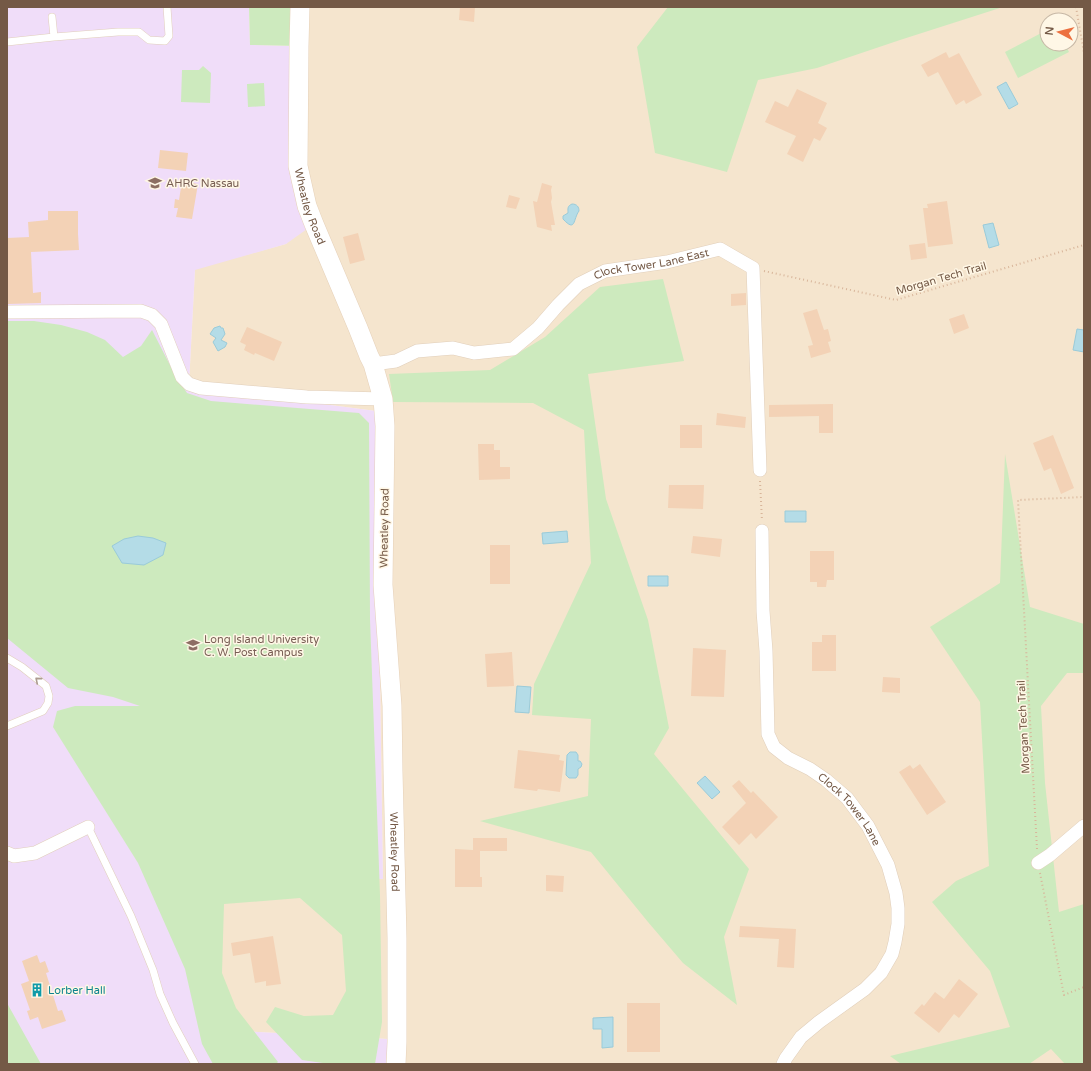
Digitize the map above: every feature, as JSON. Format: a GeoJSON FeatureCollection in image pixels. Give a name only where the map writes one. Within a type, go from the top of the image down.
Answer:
{"type":"FeatureCollection","features":[{"type":"Feature","properties":{"kind":"main road","name":"Wheatley Road"},"geometry":{"type":"LineString","coordinates":[[300,7],[298,166],[314,224],[373,364],[383,399],[385,426],[383,584],[392,706],[392,771],[397,938],[396,1064]]}},
{"type":"Feature","properties":{"kind":"street","name":"Clock Tower Lane East"},"geometry":{"type":"LineString","coordinates":[[373,364],[396,361],[417,351],[453,348],[474,353],[513,349],[538,328],[579,284],[605,271],[667,262],[720,248],[753,268]]}},
{"type":"Feature","properties":{"kind":"street"},"geometry":{"type":"LineString","coordinates":[[753,268],[760,470]]}},
{"type":"Feature","properties":{"kind":"street"},"geometry":{"type":"LineString","coordinates":[[7,312],[141,311],[152,315],[162,324],[182,376],[189,384],[201,388],[307,397],[383,399]]}},
{"type":"Feature","properties":{"kind":"street","name":"Clock Tower Lane"},"geometry":{"type":"LineString","coordinates":[[762,531],[763,611],[766,651],[768,734],[774,747],[788,758],[810,769],[826,780],[847,798],[868,826],[888,865],[896,893],[898,908],[898,924],[892,954],[880,973],[865,989],[819,1022],[802,1037],[783,1064]]}},
{"type":"Feature","properties":{"kind":"street"},"geometry":{"type":"LineString","coordinates":[[1038,863],[1050,855],[1084,826]]}},
{"type":"Feature","properties":{"kind":"street"},"geometry":{"type":"LineString","coordinates":[[7,853],[14,856],[35,853],[88,827]]}},
{"type":"Feature","properties":{"kind":"lane"},"geometry":{"type":"LineString","coordinates":[[7,42],[118,32],[139,32],[149,40],[165,41],[169,36],[167,7]]}},
{"type":"Feature","properties":{"kind":"lane"},"geometry":{"type":"LineString","coordinates":[[52,17],[54,37]]}},
{"type":"Feature","properties":{"kind":"lane"},"geometry":{"type":"LineString","coordinates":[[7,658],[22,667],[46,686],[49,696],[48,703],[43,711],[7,726]]}},
{"type":"Feature","properties":{"kind":"lane"},"geometry":{"type":"LineString","coordinates":[[88,827],[131,916],[153,970],[160,994],[173,1023],[195,1064]]}},
{"type":"Feature","properties":{"kind":"path"},"geometry":{"type":"LineString","coordinates":[[1076,7],[1084,53]]}},
{"type":"Feature","properties":{"kind":"path","name":"Morgan Tech Trail"},"geometry":{"type":"LineString","coordinates":[[753,268],[896,300],[1084,245]]}},
{"type":"Feature","properties":{"kind":"path"},"geometry":{"type":"LineString","coordinates":[[760,470],[762,531]]}},
{"type":"Feature","properties":{"kind":"path","name":"Morgan Tech Trail"},"geometry":{"type":"LineString","coordinates":[[1084,497],[1018,500],[1038,863],[1064,994],[1084,987]]}},
{"type":"Feature","properties":{"kind":"shaded area","name":"Long Island University C. W. Post Campus"},"geometry":{"type":"Polygon","coordinates":[[[7,7],[249,7],[250,45],[299,46],[298,150],[314,224],[286,244],[195,270],[189,384],[201,388],[376,411],[383,879],[198,878],[222,1030],[388,1039],[386,1064],[7,1064],[7,7]]]}},
{"type":"Feature","properties":{"kind":"shaded area"},"geometry":{"type":"Polygon","coordinates":[[[300,7],[1084,7],[1084,1064],[386,1064],[388,1039],[222,1030],[197,878],[383,879],[376,411],[201,388],[189,384],[195,269],[286,244],[307,206],[300,7]]]}},
{"type":"Feature","properties":{"kind":"green space"},"geometry":{"type":"Polygon","coordinates":[[[249,7],[300,7],[299,46],[250,45],[249,7]]]}},
{"type":"Feature","properties":{"kind":"green space"},"geometry":{"type":"Polygon","coordinates":[[[668,7],[1003,7],[817,68],[758,80],[727,172],[655,153],[637,47],[668,7]]]}},
{"type":"Feature","properties":{"kind":"green space"},"geometry":{"type":"Polygon","coordinates":[[[1039,34],[1039,52],[1069,52],[1018,78],[1005,52],[1039,34]]]}},
{"type":"Feature","properties":{"kind":"green space"},"geometry":{"type":"Polygon","coordinates":[[[203,66],[211,73],[210,103],[181,102],[182,70],[199,70],[203,66]]]}},
{"type":"Feature","properties":{"kind":"green space"},"geometry":{"type":"Polygon","coordinates":[[[264,83],[265,106],[248,107],[247,84],[264,83]]]}},
{"type":"Feature","properties":{"kind":"green space"},"geometry":{"type":"Polygon","coordinates":[[[663,279],[684,361],[588,374],[606,499],[648,620],[669,728],[654,754],[749,869],[724,937],[737,1005],[683,963],[591,852],[480,821],[588,796],[591,719],[532,715],[534,684],[591,563],[584,430],[533,403],[393,402],[389,374],[490,370],[545,337],[600,287],[663,279]]]}},
{"type":"Feature","properties":{"kind":"green space","name":"Long Island University C. W. Post Campus"},"geometry":{"type":"Polygon","coordinates":[[[7,321],[34,321],[61,325],[87,332],[105,340],[123,357],[141,346],[152,330],[173,371],[187,393],[211,401],[359,413],[369,423],[370,619],[380,895],[382,1022],[375,1064],[330,1064],[302,1060],[266,1022],[275,1007],[304,1016],[333,1015],[346,991],[342,935],[300,898],[224,904],[222,973],[236,1008],[278,1062],[276,1064],[213,1064],[202,1044],[185,969],[138,863],[53,727],[57,711],[75,706],[140,706],[113,697],[68,688],[7,638],[7,321]]]}},
{"type":"Feature","properties":{"kind":"green space"},"geometry":{"type":"Polygon","coordinates":[[[1005,454],[1030,607],[1084,624],[1084,673],[1067,673],[1041,706],[1045,783],[1059,912],[1084,904],[1084,1064],[1065,1064],[1051,1049],[1029,1064],[901,1064],[890,1056],[1010,1027],[990,971],[932,902],[956,881],[989,866],[980,702],[930,627],[1000,583],[1005,454]]]}},
{"type":"Feature","properties":{"kind":"green space"},"geometry":{"type":"Polygon","coordinates":[[[7,1003],[41,1064],[7,1064],[7,1003]]]}},
{"type":"Feature","properties":{"kind":"water"},"geometry":{"type":"Polygon","coordinates":[[[1006,82],[1018,104],[1009,109],[997,87],[1006,82]]]}},
{"type":"Feature","properties":{"kind":"water"},"geometry":{"type":"Polygon","coordinates":[[[572,204],[579,208],[579,211],[574,223],[570,225],[563,219],[563,216],[568,213],[568,209],[572,204]]]}},
{"type":"Feature","properties":{"kind":"water"},"geometry":{"type":"Polygon","coordinates":[[[993,223],[999,245],[989,248],[983,225],[993,223]]]}},
{"type":"Feature","properties":{"kind":"water"},"geometry":{"type":"Polygon","coordinates":[[[220,326],[223,328],[225,334],[221,340],[227,343],[225,347],[218,351],[213,342],[216,338],[210,334],[214,328],[220,326]]]}},
{"type":"Feature","properties":{"kind":"water"},"geometry":{"type":"Polygon","coordinates":[[[1077,329],[1084,330],[1084,352],[1073,350],[1077,329]]]}},
{"type":"Feature","properties":{"kind":"water"},"geometry":{"type":"Polygon","coordinates":[[[785,511],[806,511],[806,522],[785,522],[785,511]]]}},
{"type":"Feature","properties":{"kind":"water"},"geometry":{"type":"Polygon","coordinates":[[[567,531],[568,542],[543,544],[542,533],[567,531]]]}},
{"type":"Feature","properties":{"kind":"water"},"geometry":{"type":"Polygon","coordinates":[[[138,536],[153,538],[166,543],[163,555],[144,565],[122,563],[112,546],[124,539],[138,536]]]}},
{"type":"Feature","properties":{"kind":"water"},"geometry":{"type":"Polygon","coordinates":[[[648,576],[668,576],[668,586],[648,586],[648,576]]]}},
{"type":"Feature","properties":{"kind":"water"},"geometry":{"type":"Polygon","coordinates":[[[517,686],[531,687],[529,713],[515,712],[517,686]]]}},
{"type":"Feature","properties":{"kind":"water"},"geometry":{"type":"Polygon","coordinates":[[[570,752],[576,752],[578,755],[578,761],[582,764],[578,769],[578,775],[576,778],[569,778],[566,775],[567,755],[570,752]]]}},
{"type":"Feature","properties":{"kind":"water"},"geometry":{"type":"Polygon","coordinates":[[[705,776],[720,792],[712,799],[697,783],[705,776]]]}},
{"type":"Feature","properties":{"kind":"water"},"geometry":{"type":"Polygon","coordinates":[[[613,1017],[613,1047],[602,1048],[602,1029],[593,1029],[593,1018],[613,1017]]]}},
{"type":"Feature","properties":{"kind":"building"},"geometry":{"type":"Polygon","coordinates":[[[460,7],[475,7],[474,22],[459,20],[460,7]]]}},
{"type":"Feature","properties":{"kind":"building"},"geometry":{"type":"Polygon","coordinates":[[[946,52],[949,58],[959,53],[982,95],[966,104],[964,100],[956,105],[938,72],[928,77],[921,65],[946,52]]]}},
{"type":"Feature","properties":{"kind":"building"},"geometry":{"type":"Polygon","coordinates":[[[797,89],[827,103],[818,123],[827,128],[820,141],[814,138],[803,162],[787,154],[796,136],[765,122],[775,101],[788,107],[797,89]]]}},
{"type":"Feature","properties":{"kind":"building"},"geometry":{"type":"Polygon","coordinates":[[[160,150],[188,153],[186,171],[158,168],[160,150]]]}},
{"type":"Feature","properties":{"kind":"building"},"geometry":{"type":"Polygon","coordinates":[[[182,181],[198,184],[192,219],[176,217],[178,208],[174,208],[175,199],[179,200],[182,181]]]}},
{"type":"Feature","properties":{"kind":"building"},"geometry":{"type":"Polygon","coordinates":[[[542,183],[552,186],[551,202],[555,225],[551,225],[552,231],[537,227],[533,201],[537,202],[542,183]]]}},
{"type":"Feature","properties":{"kind":"building"},"geometry":{"type":"Polygon","coordinates":[[[509,195],[520,198],[516,209],[506,207],[509,195]]]}},
{"type":"Feature","properties":{"kind":"building"},"geometry":{"type":"Polygon","coordinates":[[[947,201],[953,244],[928,247],[923,208],[928,208],[927,204],[947,201]]]}},
{"type":"Feature","properties":{"kind":"building"},"geometry":{"type":"Polygon","coordinates":[[[48,211],[78,211],[79,250],[31,252],[33,293],[41,292],[41,303],[8,304],[7,238],[29,237],[28,222],[48,220],[48,211]]]}},
{"type":"Feature","properties":{"kind":"building"},"geometry":{"type":"Polygon","coordinates":[[[358,233],[365,260],[350,264],[343,237],[358,233]]]}},
{"type":"Feature","properties":{"kind":"building"},"geometry":{"type":"Polygon","coordinates":[[[925,243],[927,258],[911,260],[909,245],[925,243]]]}},
{"type":"Feature","properties":{"kind":"building"},"geometry":{"type":"Polygon","coordinates":[[[746,293],[746,305],[731,306],[731,294],[746,293]]]}},
{"type":"Feature","properties":{"kind":"building"},"geometry":{"type":"Polygon","coordinates":[[[817,309],[824,330],[828,329],[831,341],[828,342],[831,352],[811,358],[808,346],[813,345],[803,313],[817,309]]]}},
{"type":"Feature","properties":{"kind":"building"},"geometry":{"type":"Polygon","coordinates":[[[964,314],[969,328],[954,334],[949,319],[964,314]]]}},
{"type":"Feature","properties":{"kind":"building"},"geometry":{"type":"Polygon","coordinates":[[[247,327],[282,342],[274,361],[255,353],[254,355],[244,350],[246,345],[240,342],[247,327]]]}},
{"type":"Feature","properties":{"kind":"building"},"geometry":{"type":"Polygon","coordinates":[[[833,404],[833,433],[819,433],[819,416],[769,417],[769,405],[833,404]]]}},
{"type":"Feature","properties":{"kind":"building"},"geometry":{"type":"Polygon","coordinates":[[[717,413],[746,417],[745,428],[716,425],[717,413]]]}},
{"type":"Feature","properties":{"kind":"building"},"geometry":{"type":"Polygon","coordinates":[[[680,425],[702,425],[702,448],[680,448],[680,425]]]}},
{"type":"Feature","properties":{"kind":"building"},"geometry":{"type":"Polygon","coordinates":[[[1053,435],[1074,488],[1061,494],[1051,468],[1044,471],[1033,443],[1053,435]]]}},
{"type":"Feature","properties":{"kind":"building"},"geometry":{"type":"Polygon","coordinates":[[[478,444],[494,444],[494,450],[500,450],[500,467],[510,467],[510,479],[479,480],[478,444]]]}},
{"type":"Feature","properties":{"kind":"building"},"geometry":{"type":"Polygon","coordinates":[[[669,485],[704,485],[703,509],[668,508],[669,485]]]}},
{"type":"Feature","properties":{"kind":"building"},"geometry":{"type":"Polygon","coordinates":[[[693,536],[722,539],[720,557],[691,553],[693,536]]]}},
{"type":"Feature","properties":{"kind":"building"},"geometry":{"type":"Polygon","coordinates":[[[490,545],[510,545],[510,584],[490,584],[490,545]]]}},
{"type":"Feature","properties":{"kind":"building"},"geometry":{"type":"Polygon","coordinates":[[[810,551],[834,551],[834,580],[827,580],[826,587],[817,587],[817,582],[810,582],[810,551]]]}},
{"type":"Feature","properties":{"kind":"building"},"geometry":{"type":"Polygon","coordinates":[[[822,635],[836,635],[836,671],[812,671],[812,642],[822,642],[822,635]]]}},
{"type":"Feature","properties":{"kind":"building"},"geometry":{"type":"Polygon","coordinates":[[[693,648],[726,650],[724,697],[691,696],[693,648]]]}},
{"type":"Feature","properties":{"kind":"building"},"geometry":{"type":"Polygon","coordinates":[[[512,652],[514,686],[487,687],[485,654],[512,652]]]}},
{"type":"Feature","properties":{"kind":"building"},"geometry":{"type":"Polygon","coordinates":[[[883,677],[900,678],[900,693],[882,692],[883,677]]]}},
{"type":"Feature","properties":{"kind":"building"},"geometry":{"type":"Polygon","coordinates":[[[518,750],[560,755],[559,760],[564,761],[560,792],[514,788],[518,750]]]}},
{"type":"Feature","properties":{"kind":"building"},"geometry":{"type":"Polygon","coordinates":[[[920,764],[946,802],[927,815],[899,772],[910,765],[913,769],[920,764]]]}},
{"type":"Feature","properties":{"kind":"building"},"geometry":{"type":"Polygon","coordinates":[[[739,780],[751,793],[753,791],[778,817],[756,839],[751,833],[739,845],[722,827],[746,803],[732,786],[739,780]]]}},
{"type":"Feature","properties":{"kind":"building"},"geometry":{"type":"Polygon","coordinates":[[[473,838],[507,838],[507,851],[480,851],[480,877],[482,877],[482,887],[455,887],[455,849],[473,850],[473,838]]]}},
{"type":"Feature","properties":{"kind":"building"},"geometry":{"type":"Polygon","coordinates":[[[546,875],[564,876],[563,892],[546,891],[546,875]]]}},
{"type":"Feature","properties":{"kind":"building"},"geometry":{"type":"Polygon","coordinates":[[[740,926],[796,929],[794,968],[777,967],[779,939],[739,937],[740,926]]]}},
{"type":"Feature","properties":{"kind":"building"},"geometry":{"type":"Polygon","coordinates":[[[273,936],[281,984],[266,986],[266,981],[255,983],[250,953],[233,956],[231,943],[273,936]]]}},
{"type":"Feature","properties":{"kind":"building","name":"Lorber Hall"},"geometry":{"type":"Polygon","coordinates":[[[37,955],[40,963],[45,961],[49,972],[46,973],[58,1011],[62,1010],[66,1021],[42,1029],[38,1017],[30,1020],[27,1011],[30,1010],[21,984],[29,981],[22,961],[37,955]]]}},
{"type":"Feature","properties":{"kind":"building"},"geometry":{"type":"Polygon","coordinates":[[[959,979],[978,994],[959,1018],[954,1014],[939,1033],[914,1013],[922,1004],[924,1006],[935,992],[944,999],[959,979]]]}},
{"type":"Feature","properties":{"kind":"building"},"geometry":{"type":"Polygon","coordinates":[[[627,1003],[660,1003],[660,1052],[627,1052],[627,1003]]]}},
{"type":"Feature","properties":{"kind":"place","name":"AHRC Nassau"},"geometry":{"type":"Point","coordinates":[155,183]}},
{"type":"Feature","properties":{"kind":"place","name":"Long Island University C. W. Post Campus"},"geometry":{"type":"Point","coordinates":[193,645]}},
{"type":"Feature","properties":{"kind":"place","name":"Lorber Hall"},"geometry":{"type":"Point","coordinates":[37,990]}}]}
